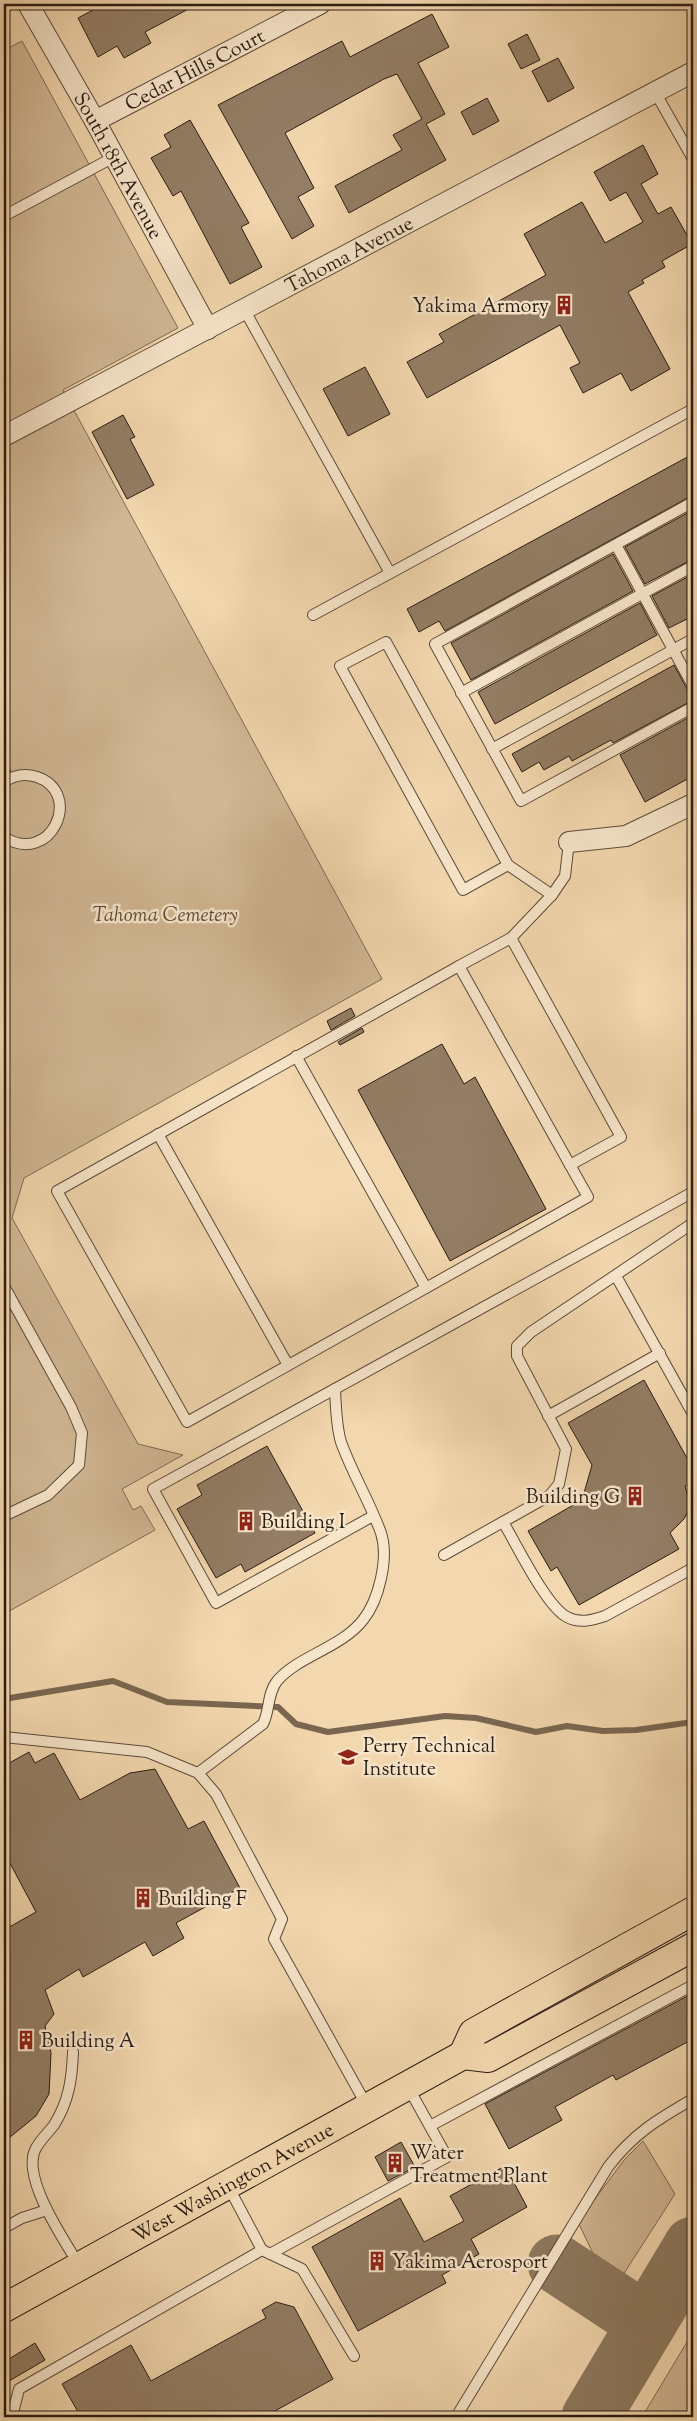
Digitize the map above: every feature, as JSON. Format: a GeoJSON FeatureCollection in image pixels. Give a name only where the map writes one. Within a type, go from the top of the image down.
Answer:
{"type":"FeatureCollection","features":[{"type":"Feature","properties":{"kind":"main road"},"geometry":{"type":"LineString","coordinates":[[693,1911],[473,2033],[462,2055],[488,2058],[693,1947]]}},
{"type":"Feature","properties":{"kind":"main road","name":"West Washington Avenue"},"geometry":{"type":"LineString","coordinates":[[4,2308],[462,2055]]}},
{"type":"Feature","properties":{"kind":"street","name":"South 18th Avenue"},"geometry":{"type":"LineString","coordinates":[[28,4],[95,121],[208,329]]}},
{"type":"Feature","properties":{"kind":"street","name":"Cedar Hills Court"},"geometry":{"type":"LineString","coordinates":[[95,121],[320,4]]}},
{"type":"Feature","properties":{"kind":"street","name":"Tahoma Avenue"},"geometry":{"type":"LineString","coordinates":[[4,436],[693,72]]}},
{"type":"Feature","properties":{"kind":"street"},"geometry":{"type":"LineString","coordinates":[[569,842],[626,836],[693,804]]}},
{"type":"Feature","properties":{"kind":"lane"},"geometry":{"type":"LineString","coordinates":[[655,92],[693,159]]}},
{"type":"Feature","properties":{"kind":"lane"},"geometry":{"type":"LineString","coordinates":[[4,216],[114,157]]}},
{"type":"Feature","properties":{"kind":"lane"},"geometry":{"type":"LineString","coordinates":[[244,309],[390,573]]}},
{"type":"Feature","properties":{"kind":"lane"},"geometry":{"type":"LineString","coordinates":[[312,615],[693,409]]}},
{"type":"Feature","properties":{"kind":"lane"},"geometry":{"type":"LineString","coordinates":[[693,502],[435,644],[521,802],[693,707]]}},
{"type":"Feature","properties":{"kind":"lane"},"geometry":{"type":"LineString","coordinates":[[616,545],[693,686]]}},
{"type":"Feature","properties":{"kind":"lane"},"geometry":{"type":"LineString","coordinates":[[461,693],[693,566]]}},
{"type":"Feature","properties":{"kind":"lane"},"geometry":{"type":"LineString","coordinates":[[492,749],[693,639]]}},
{"type":"Feature","properties":{"kind":"lane"},"geometry":{"type":"LineString","coordinates":[[508,865],[463,890],[340,666],[386,642],[508,865],[552,895]]}},
{"type":"Feature","properties":{"kind":"lane"},"geometry":{"type":"LineString","coordinates":[[4,837],[21,844],[33,843],[44,838],[53,830],[59,820],[60,808],[57,796],[51,786],[42,778],[30,775],[5,777]]}},
{"type":"Feature","properties":{"kind":"lane"},"geometry":{"type":"LineString","coordinates":[[459,966],[588,1197],[187,1422],[57,1191],[296,1056],[459,966],[511,938],[552,895],[565,876],[569,842]]}},
{"type":"Feature","properties":{"kind":"lane"},"geometry":{"type":"LineString","coordinates":[[511,938],[621,1137],[570,1165]]}},
{"type":"Feature","properties":{"kind":"lane"},"geometry":{"type":"LineString","coordinates":[[296,1056],[426,1288]]}},
{"type":"Feature","properties":{"kind":"lane"},"geometry":{"type":"LineString","coordinates":[[158,1134],[288,1365]]}},
{"type":"Feature","properties":{"kind":"lane"},"geometry":{"type":"LineString","coordinates":[[374,1516],[216,1603],[154,1489],[693,1192]]}},
{"type":"Feature","properties":{"kind":"lane"},"geometry":{"type":"LineString","coordinates":[[444,1555],[549,1496],[559,1484],[566,1449],[517,1356],[517,1346],[531,1332],[693,1223]]}},
{"type":"Feature","properties":{"kind":"lane"},"geometry":{"type":"LineString","coordinates":[[616,1276],[693,1414]]}},
{"type":"Feature","properties":{"kind":"lane"},"geometry":{"type":"LineString","coordinates":[[4,1286],[71,1407],[82,1433],[79,1465],[48,1495],[4,1516]]}},
{"type":"Feature","properties":{"kind":"lane"},"geometry":{"type":"LineString","coordinates":[[548,1416],[660,1354]]}},
{"type":"Feature","properties":{"kind":"lane"},"geometry":{"type":"LineString","coordinates":[[198,1773],[256,1730],[267,1716],[269,1695],[277,1681],[292,1669],[353,1632],[376,1598],[383,1560],[381,1535],[341,1442],[337,1424],[335,1390]]}},
{"type":"Feature","properties":{"kind":"lane"},"geometry":{"type":"LineString","coordinates":[[503,1522],[554,1607],[568,1618],[590,1621],[605,1616],[693,1568]]}},
{"type":"Feature","properties":{"kind":"lane"},"geometry":{"type":"LineString","coordinates":[[4,1737],[147,1752],[198,1773],[216,1794],[282,1919],[274,1939],[368,2107]]}},
{"type":"Feature","properties":{"kind":"lane"},"geometry":{"type":"LineString","coordinates":[[430,2126],[693,1985]]}},
{"type":"Feature","properties":{"kind":"lane"},"geometry":{"type":"LineString","coordinates":[[73,2052],[72,2085],[54,2124],[34,2150],[34,2182],[47,2210],[80,2266]]}},
{"type":"Feature","properties":{"kind":"lane"},"geometry":{"type":"LineString","coordinates":[[12,2417],[19,2389],[266,2252],[447,2158],[407,2085]]}},
{"type":"Feature","properties":{"kind":"lane"},"geometry":{"type":"LineString","coordinates":[[456,2417],[608,2167],[637,2135],[654,2121],[693,2099]]}},
{"type":"Feature","properties":{"kind":"lane"},"geometry":{"type":"LineString","coordinates":[[228,2185],[266,2252],[302,2269],[354,2356]]}},
{"type":"Feature","properties":{"kind":"lane"},"geometry":{"type":"LineString","coordinates":[[4,2228],[22,2218],[47,2210]]}},
{"type":"Feature","properties":{"kind":"green space","name":"Tahoma Cemetery"},"geometry":{"type":"Polygon","coordinates":[[[22,41],[178,328],[63,390],[382,979],[24,1178],[12,1218],[138,1444],[183,1455],[122,1489],[133,1510],[141,1506],[155,1530],[4,1614],[4,50],[22,41]]]}},
{"type":"Feature","properties":{"kind":"green space"},"geometry":{"type":"Polygon","coordinates":[[[643,2141],[675,2194],[623,2275],[615,2277],[602,2272],[578,2222],[624,2160],[643,2141]]]}},
{"type":"Feature","properties":{"kind":"green space"},"geometry":{"type":"Polygon","coordinates":[[[693,2332],[693,2417],[642,2417],[693,2332]]]}},
{"type":"Feature","properties":{"kind":"building"},"geometry":{"type":"Polygon","coordinates":[[[104,4],[198,4],[145,32],[151,43],[124,58],[117,46],[98,57],[78,18],[104,4]]]}},
{"type":"Feature","properties":{"kind":"building"},"geometry":{"type":"Polygon","coordinates":[[[432,14],[449,47],[418,63],[445,114],[426,124],[446,160],[349,213],[335,186],[402,150],[393,135],[422,119],[397,74],[384,79],[285,133],[314,188],[298,197],[314,226],[292,239],[218,105],[342,41],[350,57],[432,14]]]}},
{"type":"Feature","properties":{"kind":"building"},"geometry":{"type":"Polygon","coordinates":[[[527,34],[540,60],[521,69],[508,44],[527,34]]]}},
{"type":"Feature","properties":{"kind":"building"},"geometry":{"type":"Polygon","coordinates":[[[558,58],[574,88],[548,102],[532,71],[558,58]]]}},
{"type":"Feature","properties":{"kind":"building"},"geometry":{"type":"Polygon","coordinates":[[[487,98],[499,121],[473,135],[461,112],[487,98]]]}},
{"type":"Feature","properties":{"kind":"building"},"geometry":{"type":"Polygon","coordinates":[[[190,120],[249,223],[241,227],[262,267],[230,284],[181,191],[173,196],[151,158],[171,147],[164,135],[190,120]]]}},
{"type":"Feature","properties":{"kind":"building","name":"Yakima Armory"},"geometry":{"type":"Polygon","coordinates":[[[643,145],[658,174],[641,184],[658,214],[671,207],[692,244],[662,261],[665,267],[642,280],[644,283],[628,292],[670,369],[631,391],[621,373],[583,393],[570,368],[580,363],[560,325],[427,398],[407,362],[444,342],[439,334],[546,275],[524,234],[582,202],[605,243],[643,222],[626,192],[610,201],[594,172],[643,145]]]}},
{"type":"Feature","properties":{"kind":"building"},"geometry":{"type":"Polygon","coordinates":[[[365,367],[390,414],[348,436],[323,389],[365,367]]]}},
{"type":"Feature","properties":{"kind":"building"},"geometry":{"type":"Polygon","coordinates":[[[123,415],[135,437],[130,439],[154,485],[127,499],[92,432],[123,415]]]}},
{"type":"Feature","properties":{"kind":"building"},"geometry":{"type":"Polygon","coordinates":[[[693,454],[693,495],[445,631],[439,621],[419,632],[407,609],[693,454]]]}},
{"type":"Feature","properties":{"kind":"building"},"geometry":{"type":"Polygon","coordinates":[[[693,510],[693,559],[645,584],[625,547],[693,510]]]}},
{"type":"Feature","properties":{"kind":"building"},"geometry":{"type":"Polygon","coordinates":[[[613,554],[633,591],[471,680],[451,643],[613,554]]]}},
{"type":"Feature","properties":{"kind":"building"},"geometry":{"type":"Polygon","coordinates":[[[693,574],[693,616],[669,628],[652,596],[693,574]]]}},
{"type":"Feature","properties":{"kind":"building"},"geometry":{"type":"Polygon","coordinates":[[[640,603],[657,635],[495,724],[478,692],[640,603]]]}},
{"type":"Feature","properties":{"kind":"building"},"geometry":{"type":"Polygon","coordinates":[[[674,665],[687,689],[693,693],[693,700],[613,743],[611,740],[572,761],[569,756],[544,770],[539,762],[522,772],[512,754],[674,665]]]}},
{"type":"Feature","properties":{"kind":"building"},"geometry":{"type":"Polygon","coordinates":[[[693,715],[693,776],[645,802],[620,755],[693,715]]]}},
{"type":"Feature","properties":{"kind":"building"},"geometry":{"type":"Polygon","coordinates":[[[351,1008],[355,1016],[331,1030],[327,1021],[351,1008]]]}},
{"type":"Feature","properties":{"kind":"building"},"geometry":{"type":"Polygon","coordinates":[[[362,1028],[364,1032],[340,1045],[338,1042],[362,1028]]]}},
{"type":"Feature","properties":{"kind":"building"},"geometry":{"type":"Polygon","coordinates":[[[442,1044],[464,1084],[475,1077],[546,1209],[450,1261],[358,1090],[442,1044]]]}},
{"type":"Feature","properties":{"kind":"building","name":"Building G"},"geometry":{"type":"Polygon","coordinates":[[[644,1380],[693,1469],[693,1482],[685,1486],[689,1501],[688,1511],[684,1519],[670,1533],[679,1549],[579,1605],[557,1567],[551,1571],[528,1531],[582,1500],[592,1465],[568,1423],[644,1380]]]}},
{"type":"Feature","properties":{"kind":"building","name":"Building I"},"geometry":{"type":"Polygon","coordinates":[[[267,1446],[315,1533],[245,1572],[241,1564],[216,1578],[177,1509],[202,1495],[197,1485],[267,1446]]]}},
{"type":"Feature","properties":{"kind":"building"},"geometry":{"type":"Polygon","coordinates":[[[29,1752],[35,1763],[54,1753],[80,1800],[130,1773],[155,1769],[188,1829],[204,1821],[240,1888],[176,1923],[184,1938],[153,1956],[145,1942],[83,1977],[79,1969],[45,1990],[54,2014],[45,2026],[51,2053],[49,2094],[36,2116],[4,2142],[4,1930],[36,1912],[4,1852],[4,1766],[29,1752]]]}},
{"type":"Feature","properties":{"kind":"building"},"geometry":{"type":"Polygon","coordinates":[[[693,1993],[693,2039],[616,2080],[613,2075],[555,2107],[562,2120],[509,2149],[485,2104],[693,1993]]]}},
{"type":"Feature","properties":{"kind":"building","name":"Water Treatment Plant"},"geometry":{"type":"Polygon","coordinates":[[[401,2142],[415,2167],[388,2181],[375,2157],[401,2142]]]}},
{"type":"Feature","properties":{"kind":"building","name":"Yakima Aerosport"},"geometry":{"type":"Polygon","coordinates":[[[505,2166],[527,2207],[471,2239],[479,2254],[442,2275],[446,2283],[358,2331],[312,2247],[400,2198],[424,2242],[464,2221],[450,2196],[505,2166]]]}},
{"type":"Feature","properties":{"kind":"building"},"geometry":{"type":"Polygon","coordinates":[[[276,2302],[294,2307],[333,2379],[264,2417],[81,2417],[62,2384],[131,2345],[151,2381],[266,2318],[262,2310],[276,2302]]]}},
{"type":"Feature","properties":{"kind":"building"},"geometry":{"type":"Polygon","coordinates":[[[35,2343],[45,2360],[4,2384],[4,2362],[35,2343]]]}},
{"type":"Feature","properties":{"kind":"waterway"},"geometry":{"type":"LineString","coordinates":[[4,1699],[113,1681],[167,1702],[278,1707],[296,1724],[328,1732],[445,1716],[476,1718],[536,1732],[567,1726],[603,1731],[636,1730],[693,1722]]}},
{"type":"Feature","properties":{"kind":"taxiway"},"geometry":{"type":"LineString","coordinates":[[591,2417],[693,2246]]}},
{"type":"Feature","properties":{"kind":"taxiway"},"geometry":{"type":"LineString","coordinates":[[557,2264],[647,2323]]}},
{"type":"Feature","properties":{"kind":"place","name":"Yakima Armory"},"geometry":{"type":"Point","coordinates":[564,305]}},
{"type":"Feature","properties":{"kind":"place","name":"Building G"},"geometry":{"type":"Point","coordinates":[635,1496]}},
{"type":"Feature","properties":{"kind":"place","name":"Building I"},"geometry":{"type":"Point","coordinates":[246,1521]}},
{"type":"Feature","properties":{"kind":"place","name":"Perry Technical Institute"},"geometry":{"type":"Point","coordinates":[348,1757]}},
{"type":"Feature","properties":{"kind":"place","name":"Building F"},"geometry":{"type":"Point","coordinates":[143,1898]}},
{"type":"Feature","properties":{"kind":"place","name":"Building A"},"geometry":{"type":"Point","coordinates":[26,2040]}},
{"type":"Feature","properties":{"kind":"place","name":"Water Treatment Plant"},"geometry":{"type":"Point","coordinates":[395,2163]}},
{"type":"Feature","properties":{"kind":"place","name":"Yakima Aerosport"},"geometry":{"type":"Point","coordinates":[377,2261]}}]}
